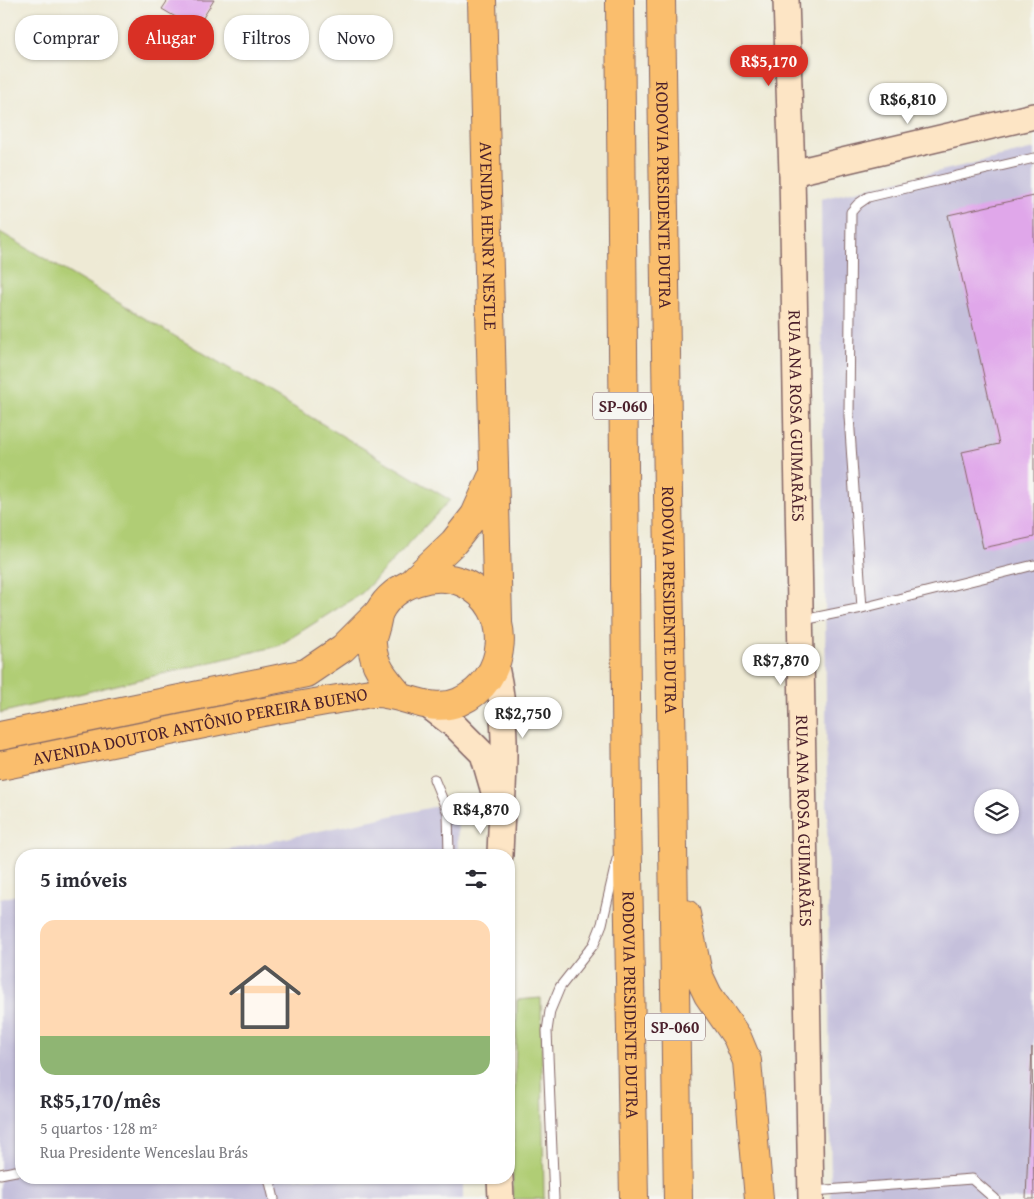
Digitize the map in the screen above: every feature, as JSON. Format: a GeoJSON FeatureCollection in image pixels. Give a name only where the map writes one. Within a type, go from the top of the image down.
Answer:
{"type":"FeatureCollection","features":[{"type":"Feature","properties":{"kind":"main road","name":"AVENIDA HENRY NESTLE"},"geometry":{"type":"LineString","coordinates":[[482,0],[498,622]]}},
{"type":"Feature","properties":{"kind":"main road","name":"RODOVIA PRESIDENTE DUTRA"},"geometry":{"type":"LineString","coordinates":[[620,0],[627,812],[634,1199]]}},
{"type":"Feature","properties":{"kind":"main road","name":"RODOVIA PRESIDENTE DUTRA"},"geometry":{"type":"LineString","coordinates":[[661,0],[678,1199]]}},
{"type":"Feature","properties":{"kind":"main road"},"geometry":{"type":"LineString","coordinates":[[412,582],[438,577],[464,583],[485,599],[498,622],[501,644],[496,667],[480,689],[457,703],[430,706],[400,696],[379,672],[372,643],[379,612],[393,594],[412,582],[454,542],[474,515],[493,473]]}},
{"type":"Feature","properties":{"kind":"main road","name":"AVENIDA DOUTOR ANTÔNIO PEREIRA BUENO"},"geometry":{"type":"LineString","coordinates":[[0,736],[306,673],[343,648],[379,612]]}},
{"type":"Feature","properties":{"kind":"main road","name":"AVENIDA DOUTOR ANTÔNIO PEREIRA BUENO"},"geometry":{"type":"LineString","coordinates":[[0,766],[294,705],[372,693],[400,696]]}},
{"type":"Feature","properties":{"kind":"main road"},"geometry":{"type":"LineString","coordinates":[[673,854],[698,974],[708,995],[737,1037],[747,1061],[759,1199]]}},
{"type":"Feature","properties":{"kind":"street","name":"RUA ANA ROSA GUIMARÃES"},"geometry":{"type":"LineString","coordinates":[[786,0],[792,173],[811,1195]]}},
{"type":"Feature","properties":{"kind":"street"},"geometry":{"type":"LineString","coordinates":[[792,173],[1034,116]]}},
{"type":"Feature","properties":{"kind":"street"},"geometry":{"type":"LineString","coordinates":[[496,667],[502,693],[504,774],[500,849]]}},
{"type":"Feature","properties":{"kind":"street"},"geometry":{"type":"LineString","coordinates":[[430,706],[455,726],[483,754],[501,815]]}},
{"type":"Feature","properties":{"kind":"street"},"geometry":{"type":"LineString","coordinates":[[500,1184],[500,1199]]}},
{"type":"Feature","properties":{"kind":"lane"},"geometry":{"type":"LineString","coordinates":[[862,608],[849,416],[851,212],[868,197],[1034,158]]}},
{"type":"Feature","properties":{"kind":"lane"},"geometry":{"type":"LineString","coordinates":[[800,620],[862,608],[1034,565]]}},
{"type":"Feature","properties":{"kind":"lane"},"geometry":{"type":"LineString","coordinates":[[434,779],[448,813],[448,849]]}},
{"type":"Feature","properties":{"kind":"lane"},"geometry":{"type":"LineString","coordinates":[[554,1199],[547,1031],[550,1011],[560,987],[594,944],[602,924],[627,812]]}},
{"type":"Feature","properties":{"kind":"lane"},"geometry":{"type":"LineString","coordinates":[[0,1174],[15,1171]]}},
{"type":"Feature","properties":{"kind":"lane"},"geometry":{"type":"LineString","coordinates":[[811,1195],[972,1179],[995,1199]]}},
{"type":"Feature","properties":{"kind":"lane"},"geometry":{"type":"LineString","coordinates":[[270,1184],[274,1199]]}},
{"type":"Feature","properties":{"kind":"shaded area"},"geometry":{"type":"Polygon","coordinates":[[[1034,149],[1034,1199],[831,1199],[821,199],[1034,149]]]}},
{"type":"Feature","properties":{"kind":"shaded area"},"geometry":{"type":"Polygon","coordinates":[[[457,802],[458,849],[234,849],[457,802]]]}},
{"type":"Feature","properties":{"kind":"shaded area"},"geometry":{"type":"Polygon","coordinates":[[[15,895],[15,1184],[463,1184],[463,1199],[0,1199],[0,899],[15,895]]]}},
{"type":"Feature","properties":{"kind":"green space"},"geometry":{"type":"Polygon","coordinates":[[[0,232],[450,500],[362,593],[278,646],[0,713],[0,232]]]}},
{"type":"Feature","properties":{"kind":"green space"},"geometry":{"type":"Polygon","coordinates":[[[541,998],[544,1199],[512,1199],[512,1184],[515,1184],[517,1000],[541,998]]]}},
{"type":"Feature","properties":{"kind":"building"},"geometry":{"type":"Polygon","coordinates":[[[168,0],[214,0],[205,15],[172,15],[162,9],[168,0]]]}},
{"type":"Feature","properties":{"kind":"building"},"geometry":{"type":"Polygon","coordinates":[[[1034,196],[1034,537],[983,548],[962,452],[999,444],[948,215],[1034,196]]]}},
{"type":"Feature","properties":{"kind":"building"},"geometry":{"type":"Polygon","coordinates":[[[1032,1047],[1034,1199],[1026,1199],[1032,1047]]]}}]}
